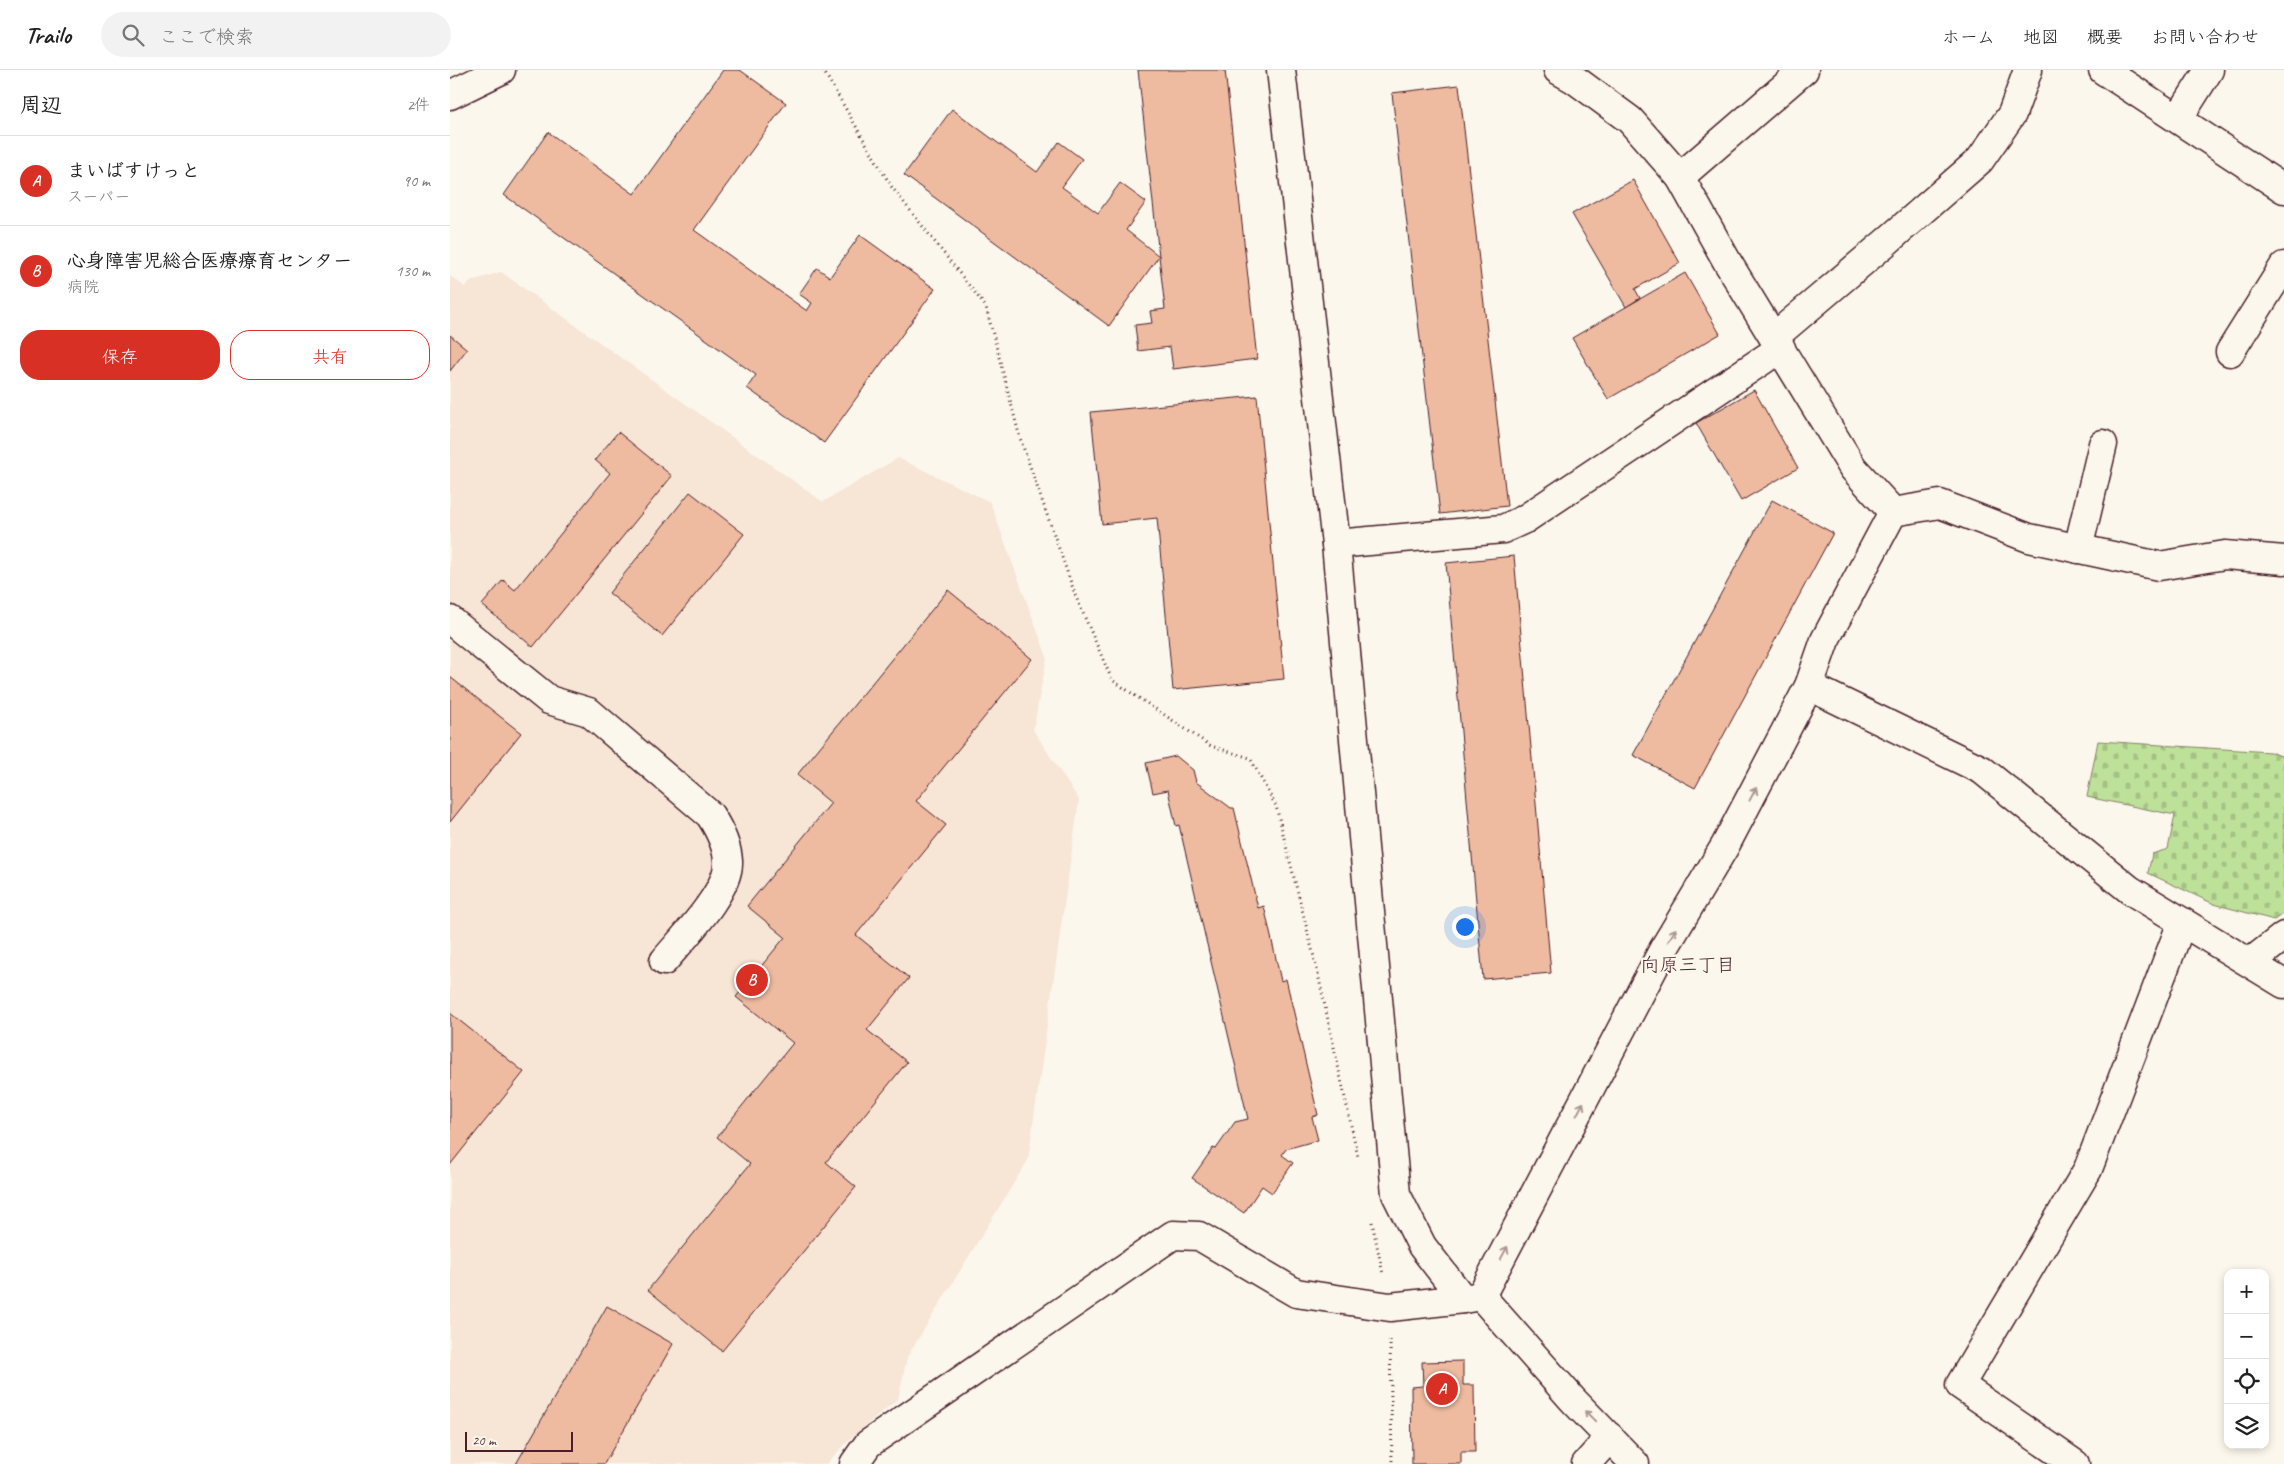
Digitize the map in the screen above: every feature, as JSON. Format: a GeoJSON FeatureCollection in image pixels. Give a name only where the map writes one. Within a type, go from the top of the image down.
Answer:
{"type":"FeatureCollection","features":[{"type":"Feature","properties":{"kind":"street"},"geometry":{"type":"LineString","coordinates":[[450,95],[501,70]]}},
{"type":"Feature","properties":{"kind":"street"},"geometry":{"type":"LineString","coordinates":[[1281,70],[1336,544],[1396,1194],[1430,1258],[1472,1297],[1636,1464]]}},
{"type":"Feature","properties":{"kind":"street"},"geometry":{"type":"LineString","coordinates":[[1680,177],[1804,70]]}},
{"type":"Feature","properties":{"kind":"street"},"geometry":{"type":"LineString","coordinates":[[1336,544],[1503,529],[1518,522],[1777,342],[1980,160],[2012,114],[2028,70]]}},
{"type":"Feature","properties":{"kind":"street"},"geometry":{"type":"LineString","coordinates":[[2103,70],[2284,189]]}},
{"type":"Feature","properties":{"kind":"street"},"geometry":{"type":"LineString","coordinates":[[2178,119],[2209,70]]}},
{"type":"Feature","properties":{"kind":"street"},"geometry":{"type":"LineString","coordinates":[[1572,73],[1630,120],[1680,177],[1728,263],[1853,468],[1892,512]]}},
{"type":"Feature","properties":{"kind":"street"},"geometry":{"type":"LineString","coordinates":[[2230,352],[2284,266]]}},
{"type":"Feature","properties":{"kind":"street"},"geometry":{"type":"LineString","coordinates":[[2078,549],[2103,444]]}},
{"type":"Feature","properties":{"kind":"street"},"geometry":{"type":"LineString","coordinates":[[1892,512],[1940,504],[2029,538],[2158,566],[2225,555],[2284,560]]}},
{"type":"Feature","properties":{"kind":"street"},"geometry":{"type":"LineString","coordinates":[[1472,1297],[1663,950],[1725,846],[1809,686],[1825,640],[1892,512]]}},
{"type":"Feature","properties":{"kind":"street"},"geometry":{"type":"LineString","coordinates":[[450,620],[549,700],[589,712],[710,814],[722,835],[728,863],[720,892],[664,961]]}},
{"type":"Feature","properties":{"kind":"street"},"geometry":{"type":"LineString","coordinates":[[1809,686],[1982,770],[2130,890],[2284,984]]}},
{"type":"Feature","properties":{"kind":"street"},"geometry":{"type":"LineString","coordinates":[[2075,1464],[1960,1385],[2088,1170],[2182,922]]}},
{"type":"Feature","properties":{"kind":"street"},"geometry":{"type":"LineString","coordinates":[[2250,962],[2284,936]]}},
{"type":"Feature","properties":{"kind":"street"},"geometry":{"type":"LineString","coordinates":[[854,1464],[868,1444],[1173,1234],[1198,1236],[1296,1292],[1390,1307],[1472,1297]]}},
{"type":"Feature","properties":{"kind":"street"},"geometry":{"type":"LineString","coordinates":[[1586,1464],[1610,1437]]}},
{"type":"Feature","properties":{"kind":"path"},"geometry":{"type":"LineString","coordinates":[[822,70],[891,186],[986,307],[1020,438],[1076,597],[1112,680],[1211,746],[1250,758],[1276,806],[1316,966],[1358,1160]]}},
{"type":"Feature","properties":{"kind":"path"},"geometry":{"type":"LineString","coordinates":[[1371,1219],[1390,1307],[1392,1464]]}},
{"type":"Feature","properties":{"kind":"shaded area"},"geometry":{"type":"Polygon","coordinates":[[[501,272],[823,502],[898,458],[990,502],[1047,657],[1033,730],[1079,800],[1028,1160],[907,1357],[898,1399],[853,1436],[826,1464],[450,1464],[450,276],[465,287],[472,281],[501,272]]]}},
{"type":"Feature","properties":{"kind":"green space"},"geometry":{"type":"Polygon","coordinates":[[[2098,741],[2270,752],[2284,757],[2284,913],[2274,920],[2214,904],[2148,873],[2152,854],[2168,849],[2175,815],[2087,797],[2098,741]]]}},
{"type":"Feature","properties":{"kind":"building"},"geometry":{"type":"Polygon","coordinates":[[[723,70],[740,70],[786,103],[694,230],[807,311],[812,303],[799,294],[817,268],[830,277],[860,235],[935,289],[824,443],[747,388],[756,375],[504,195],[548,132],[634,194],[723,70]]]}},
{"type":"Feature","properties":{"kind":"building"},"geometry":{"type":"Polygon","coordinates":[[[1138,70],[1225,70],[1257,359],[1173,369],[1170,347],[1138,351],[1135,325],[1152,323],[1150,311],[1165,309],[1138,70]]]}},
{"type":"Feature","properties":{"kind":"building"},"geometry":{"type":"Polygon","coordinates":[[[1459,85],[1507,506],[1440,514],[1392,93],[1459,85]]]}},
{"type":"Feature","properties":{"kind":"building"},"geometry":{"type":"Polygon","coordinates":[[[952,109],[1037,172],[1059,142],[1082,159],[1062,187],[1098,213],[1120,183],[1146,202],[1126,230],[1159,256],[1109,326],[904,175],[952,109]]]}},
{"type":"Feature","properties":{"kind":"building"},"geometry":{"type":"Polygon","coordinates":[[[1633,180],[1680,263],[1635,289],[1640,298],[1626,307],[1572,214],[1633,180]]]}},
{"type":"Feature","properties":{"kind":"building"},"geometry":{"type":"Polygon","coordinates":[[[1685,273],[1720,334],[1608,399],[1572,338],[1685,273]]]}},
{"type":"Feature","properties":{"kind":"building"},"geometry":{"type":"Polygon","coordinates":[[[450,335],[467,349],[450,371],[450,335]]]}},
{"type":"Feature","properties":{"kind":"building"},"geometry":{"type":"Polygon","coordinates":[[[1754,390],[1798,468],[1741,501],[1696,423],[1754,390]]]}},
{"type":"Feature","properties":{"kind":"building"},"geometry":{"type":"Polygon","coordinates":[[[1257,396],[1284,679],[1173,690],[1157,518],[1102,524],[1091,412],[1257,396]]]}},
{"type":"Feature","properties":{"kind":"building"},"geometry":{"type":"Polygon","coordinates":[[[618,432],[672,476],[533,647],[482,605],[503,580],[515,590],[610,473],[595,460],[618,432]]]}},
{"type":"Feature","properties":{"kind":"building"},"geometry":{"type":"Polygon","coordinates":[[[690,492],[744,534],[662,636],[609,593],[690,492]]]}},
{"type":"Feature","properties":{"kind":"building"},"geometry":{"type":"Polygon","coordinates":[[[1772,500],[1833,533],[1695,788],[1633,755],[1772,500]]]}},
{"type":"Feature","properties":{"kind":"building"},"geometry":{"type":"Polygon","coordinates":[[[1514,556],[1551,973],[1483,979],[1446,563],[1514,556]]]}},
{"type":"Feature","properties":{"kind":"building"},"geometry":{"type":"Polygon","coordinates":[[[948,590],[1032,659],[916,801],[946,825],[856,935],[909,978],[867,1030],[907,1062],[826,1162],[856,1187],[722,1351],[648,1290],[750,1164],[717,1137],[793,1043],[736,997],[785,937],[747,906],[831,803],[797,775],[948,590]]]}},
{"type":"Feature","properties":{"kind":"building"},"geometry":{"type":"Polygon","coordinates":[[[450,677],[521,733],[450,822],[450,677]]]}},
{"type":"Feature","properties":{"kind":"building"},"geometry":{"type":"Polygon","coordinates":[[[1176,756],[1193,770],[1196,782],[1231,808],[1234,808],[1258,908],[1264,906],[1281,981],[1286,979],[1318,1115],[1312,1117],[1318,1140],[1286,1149],[1282,1155],[1293,1163],[1272,1193],[1262,1186],[1244,1213],[1192,1178],[1213,1148],[1216,1149],[1235,1122],[1248,1119],[1179,825],[1176,826],[1168,790],[1153,793],[1146,763],[1176,756]]]}},
{"type":"Feature","properties":{"kind":"building"},"geometry":{"type":"Polygon","coordinates":[[[450,1013],[524,1072],[450,1165],[450,1013]]]}},
{"type":"Feature","properties":{"kind":"building"},"geometry":{"type":"Polygon","coordinates":[[[607,1306],[673,1344],[604,1464],[516,1464],[607,1306]]]}},
{"type":"Feature","properties":{"kind":"building"},"geometry":{"type":"Polygon","coordinates":[[[1463,1361],[1463,1385],[1474,1385],[1475,1452],[1461,1452],[1461,1464],[1412,1464],[1411,1387],[1423,1386],[1422,1362],[1463,1361]]]}},
{"type":"Feature","properties":{"kind":"place","name":"心身障害児総合医療療育センター"},"geometry":{"type":"Point","coordinates":[752,980]}},
{"type":"Feature","properties":{"kind":"place","name":"まいばすけっと"},"geometry":{"type":"Point","coordinates":[1442,1389]}},
{"type":"Feature","properties":{"kind":"district","name":"向原三丁目"},"geometry":{"type":"Point","coordinates":[1688,964]}}]}
